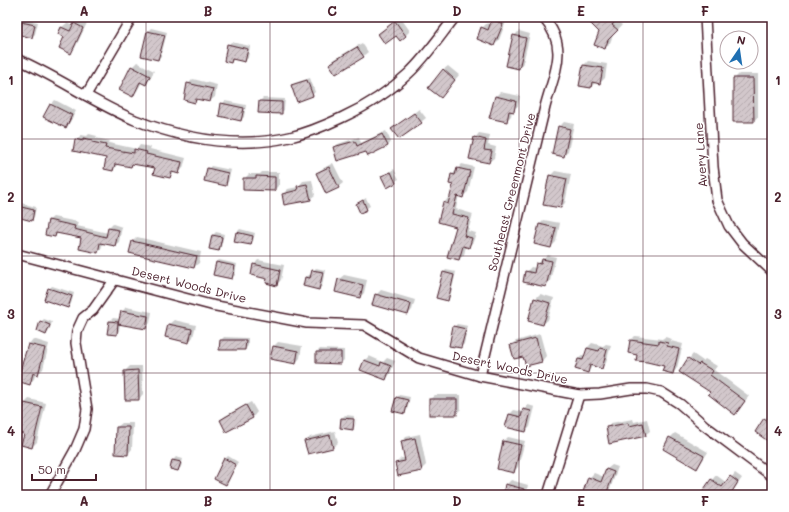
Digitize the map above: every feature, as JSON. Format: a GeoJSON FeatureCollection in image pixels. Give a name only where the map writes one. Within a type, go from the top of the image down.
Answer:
{"type":"FeatureCollection","features":[{"type":"Feature","properties":{"kind":"street"},"geometry":{"type":"LineString","coordinates":[[86,95],[132,17]]}},
{"type":"Feature","properties":{"kind":"street"},"geometry":{"type":"LineString","coordinates":[[17,59],[108,107],[136,120],[186,135],[237,143],[264,142],[291,137],[329,124],[386,92],[409,73],[421,60],[455,17]]}},
{"type":"Feature","properties":{"kind":"street","name":"Southeast Greenmont Drive"},"geometry":{"type":"LineString","coordinates":[[480,376],[545,106],[557,65],[559,52],[556,39],[551,28],[543,17]]}},
{"type":"Feature","properties":{"kind":"street","name":"Avery Lane"},"geometry":{"type":"LineString","coordinates":[[705,17],[712,167],[717,200],[728,226],[742,243],[772,271]]}},
{"type":"Feature","properties":{"kind":"street","name":"Desert Woods Drive"},"geometry":{"type":"LineString","coordinates":[[17,254],[211,305],[307,324],[364,325],[419,358],[480,376],[579,395],[600,394],[631,389],[661,392],[680,404],[772,476]]}},
{"type":"Feature","properties":{"kind":"street"},"geometry":{"type":"LineString","coordinates":[[50,495],[75,450],[84,428],[86,409],[76,343],[78,331],[83,318],[93,310],[115,280]]}},
{"type":"Feature","properties":{"kind":"street"},"geometry":{"type":"LineString","coordinates":[[548,495],[579,395]]}},
{"type":"Feature","properties":{"kind":"building"},"geometry":{"type":"Polygon","coordinates":[[[596,17],[619,17],[612,25],[618,30],[608,40],[605,49],[594,45],[599,32],[590,23],[596,17]]]}},
{"type":"Feature","properties":{"kind":"building"},"geometry":{"type":"Polygon","coordinates":[[[492,19],[503,24],[494,46],[477,39],[481,27],[488,30],[492,19]]]}},
{"type":"Feature","properties":{"kind":"building"},"geometry":{"type":"Polygon","coordinates":[[[17,21],[35,25],[32,38],[17,34],[17,21]]]}},
{"type":"Feature","properties":{"kind":"building"},"geometry":{"type":"Polygon","coordinates":[[[395,21],[406,36],[400,41],[396,36],[385,44],[378,34],[395,21]]]}},
{"type":"Feature","properties":{"kind":"building"},"geometry":{"type":"Polygon","coordinates":[[[74,23],[83,28],[71,54],[59,48],[64,37],[58,34],[61,27],[70,31],[74,23]]]}},
{"type":"Feature","properties":{"kind":"building"},"geometry":{"type":"Polygon","coordinates":[[[147,31],[165,35],[158,60],[141,56],[147,31]]]}},
{"type":"Feature","properties":{"kind":"building"},"geometry":{"type":"Polygon","coordinates":[[[513,35],[526,38],[519,69],[506,66],[513,35]]]}},
{"type":"Feature","properties":{"kind":"building"},"geometry":{"type":"Polygon","coordinates":[[[227,44],[248,49],[245,62],[232,59],[231,63],[224,61],[227,44]]]}},
{"type":"Feature","properties":{"kind":"building"},"geometry":{"type":"Polygon","coordinates":[[[357,47],[364,57],[336,74],[329,64],[357,47]]]}},
{"type":"Feature","properties":{"kind":"building"},"geometry":{"type":"Polygon","coordinates":[[[583,65],[603,68],[600,84],[592,82],[591,88],[579,86],[583,65]]]}},
{"type":"Feature","properties":{"kind":"building"},"geometry":{"type":"Polygon","coordinates":[[[131,66],[150,76],[146,85],[140,82],[133,97],[119,90],[131,66]]]}},
{"type":"Feature","properties":{"kind":"building"},"geometry":{"type":"Polygon","coordinates":[[[443,69],[455,80],[441,98],[428,88],[443,69]]]}},
{"type":"Feature","properties":{"kind":"building"},"geometry":{"type":"Polygon","coordinates":[[[733,78],[753,78],[754,122],[733,122],[733,78]]]}},
{"type":"Feature","properties":{"kind":"building"},"geometry":{"type":"Polygon","coordinates":[[[307,80],[313,96],[297,102],[291,85],[307,80]]]}},
{"type":"Feature","properties":{"kind":"building"},"geometry":{"type":"Polygon","coordinates":[[[187,83],[213,89],[210,102],[196,99],[195,103],[184,100],[187,83]]]}},
{"type":"Feature","properties":{"kind":"building"},"geometry":{"type":"Polygon","coordinates":[[[495,96],[516,101],[514,112],[509,111],[507,122],[489,118],[495,96]]]}},
{"type":"Feature","properties":{"kind":"building"},"geometry":{"type":"Polygon","coordinates":[[[259,101],[282,102],[282,114],[258,113],[259,101]]]}},
{"type":"Feature","properties":{"kind":"building"},"geometry":{"type":"Polygon","coordinates":[[[221,103],[244,108],[241,121],[219,116],[221,103]]]}},
{"type":"Feature","properties":{"kind":"building"},"geometry":{"type":"Polygon","coordinates":[[[50,104],[72,115],[66,128],[43,117],[50,104]]]}},
{"type":"Feature","properties":{"kind":"building"},"geometry":{"type":"Polygon","coordinates":[[[414,113],[422,123],[399,139],[391,129],[414,113]]]}},
{"type":"Feature","properties":{"kind":"building"},"geometry":{"type":"Polygon","coordinates":[[[558,126],[570,129],[564,157],[552,154],[558,126]]]}},
{"type":"Feature","properties":{"kind":"building"},"geometry":{"type":"Polygon","coordinates":[[[382,134],[388,146],[368,156],[366,152],[337,161],[333,147],[355,141],[357,146],[382,134]]]}},
{"type":"Feature","properties":{"kind":"building"},"geometry":{"type":"Polygon","coordinates":[[[474,137],[486,140],[484,150],[492,151],[489,163],[469,159],[474,137]]]}},
{"type":"Feature","properties":{"kind":"building"},"geometry":{"type":"Polygon","coordinates":[[[83,138],[93,140],[92,142],[106,145],[105,148],[134,153],[134,149],[147,152],[146,154],[182,162],[179,174],[172,172],[170,178],[153,174],[155,168],[132,164],[131,167],[115,164],[113,171],[104,169],[106,158],[73,151],[75,139],[83,141],[83,138]]]}},
{"type":"Feature","properties":{"kind":"building"},"geometry":{"type":"Polygon","coordinates":[[[329,167],[339,188],[326,194],[316,173],[329,167]]]}},
{"type":"Feature","properties":{"kind":"building"},"geometry":{"type":"Polygon","coordinates":[[[207,168],[228,173],[226,186],[204,181],[207,168]]]}},
{"type":"Feature","properties":{"kind":"building"},"geometry":{"type":"Polygon","coordinates":[[[457,168],[470,171],[463,198],[457,196],[452,214],[469,218],[464,236],[472,238],[469,248],[463,246],[459,260],[447,257],[456,227],[438,222],[443,202],[448,204],[453,185],[449,184],[451,174],[455,175],[457,168]]]}},
{"type":"Feature","properties":{"kind":"building"},"geometry":{"type":"Polygon","coordinates":[[[391,172],[396,183],[387,188],[381,176],[391,172]]]}},
{"type":"Feature","properties":{"kind":"building"},"geometry":{"type":"Polygon","coordinates":[[[549,175],[567,179],[561,208],[543,205],[549,175]]]}},
{"type":"Feature","properties":{"kind":"building"},"geometry":{"type":"Polygon","coordinates":[[[256,176],[275,177],[275,191],[243,190],[243,178],[256,178],[256,176]]]}},
{"type":"Feature","properties":{"kind":"building"},"geometry":{"type":"Polygon","coordinates":[[[307,184],[311,200],[284,205],[282,194],[298,190],[297,186],[307,184]]]}},
{"type":"Feature","properties":{"kind":"building"},"geometry":{"type":"Polygon","coordinates":[[[363,200],[367,210],[360,213],[356,204],[363,200]]]}},
{"type":"Feature","properties":{"kind":"building"},"geometry":{"type":"Polygon","coordinates":[[[17,206],[34,210],[32,221],[17,217],[17,206]]]}},
{"type":"Feature","properties":{"kind":"building"},"geometry":{"type":"Polygon","coordinates":[[[48,220],[75,226],[74,229],[106,237],[108,228],[119,230],[115,246],[100,243],[98,253],[79,249],[81,238],[56,233],[55,237],[45,235],[48,220]]]}},
{"type":"Feature","properties":{"kind":"building"},"geometry":{"type":"Polygon","coordinates":[[[539,224],[556,228],[551,248],[534,244],[539,224]]]}},
{"type":"Feature","properties":{"kind":"building"},"geometry":{"type":"Polygon","coordinates":[[[236,232],[253,236],[251,245],[234,242],[236,232]]]}},
{"type":"Feature","properties":{"kind":"building"},"geometry":{"type":"Polygon","coordinates":[[[212,235],[222,237],[219,251],[209,249],[212,235]]]}},
{"type":"Feature","properties":{"kind":"building"},"geometry":{"type":"Polygon","coordinates":[[[132,241],[197,256],[194,268],[129,253],[132,241]]]}},
{"type":"Feature","properties":{"kind":"building"},"geometry":{"type":"Polygon","coordinates":[[[542,259],[552,261],[546,287],[523,282],[525,271],[534,273],[536,263],[541,264],[542,259]]]}},
{"type":"Feature","properties":{"kind":"building"},"geometry":{"type":"Polygon","coordinates":[[[216,262],[235,266],[232,279],[213,275],[216,262]]]}},
{"type":"Feature","properties":{"kind":"building"},"geometry":{"type":"Polygon","coordinates":[[[253,264],[280,270],[277,286],[266,283],[267,279],[251,275],[253,264]]]}},
{"type":"Feature","properties":{"kind":"building"},"geometry":{"type":"Polygon","coordinates":[[[312,270],[323,272],[319,290],[303,286],[305,277],[310,278],[312,270]]]}},
{"type":"Feature","properties":{"kind":"building"},"geometry":{"type":"Polygon","coordinates":[[[443,272],[454,275],[448,301],[436,298],[443,272]]]}},
{"type":"Feature","properties":{"kind":"building"},"geometry":{"type":"Polygon","coordinates":[[[338,279],[363,285],[360,298],[335,292],[338,279]]]}},
{"type":"Feature","properties":{"kind":"building"},"geometry":{"type":"Polygon","coordinates":[[[48,288],[72,296],[68,308],[44,300],[48,288]]]}},
{"type":"Feature","properties":{"kind":"building"},"geometry":{"type":"Polygon","coordinates":[[[375,294],[411,304],[408,315],[372,305],[375,294]]]}},
{"type":"Feature","properties":{"kind":"building"},"geometry":{"type":"Polygon","coordinates":[[[534,298],[550,303],[543,325],[528,321],[534,298]]]}},
{"type":"Feature","properties":{"kind":"building"},"geometry":{"type":"Polygon","coordinates":[[[121,311],[148,316],[146,329],[118,324],[121,311]]]}},
{"type":"Feature","properties":{"kind":"building"},"geometry":{"type":"Polygon","coordinates":[[[40,321],[50,325],[46,335],[37,331],[40,321]]]}},
{"type":"Feature","properties":{"kind":"building"},"geometry":{"type":"Polygon","coordinates":[[[109,321],[118,322],[117,335],[107,334],[109,321]]]}},
{"type":"Feature","properties":{"kind":"building"},"geometry":{"type":"Polygon","coordinates":[[[168,324],[192,329],[189,343],[165,337],[168,324]]]}},
{"type":"Feature","properties":{"kind":"building"},"geometry":{"type":"Polygon","coordinates":[[[453,326],[466,329],[461,348],[449,346],[453,326]]]}},
{"type":"Feature","properties":{"kind":"building"},"geometry":{"type":"Polygon","coordinates":[[[536,338],[542,362],[526,366],[523,357],[514,359],[510,345],[536,338]]]}},
{"type":"Feature","properties":{"kind":"building"},"geometry":{"type":"Polygon","coordinates":[[[220,340],[246,340],[245,350],[219,350],[220,340]]]}},
{"type":"Feature","properties":{"kind":"building"},"geometry":{"type":"Polygon","coordinates":[[[630,340],[659,344],[659,341],[668,343],[667,346],[679,349],[673,374],[662,371],[664,366],[636,361],[637,355],[628,353],[630,340]]]}},
{"type":"Feature","properties":{"kind":"building"},"geometry":{"type":"Polygon","coordinates":[[[28,344],[45,348],[38,375],[33,373],[30,385],[17,381],[28,344]]]}},
{"type":"Feature","properties":{"kind":"building"},"geometry":{"type":"Polygon","coordinates":[[[273,346],[298,351],[296,364],[270,359],[273,346]]]}},
{"type":"Feature","properties":{"kind":"building"},"geometry":{"type":"Polygon","coordinates":[[[587,348],[599,351],[600,348],[607,350],[602,369],[590,365],[588,373],[575,369],[578,359],[583,360],[587,348]]]}},
{"type":"Feature","properties":{"kind":"building"},"geometry":{"type":"Polygon","coordinates":[[[316,352],[341,352],[341,364],[316,363],[316,352]]]}},
{"type":"Feature","properties":{"kind":"building"},"geometry":{"type":"Polygon","coordinates":[[[688,358],[698,365],[700,363],[713,371],[710,375],[745,401],[735,415],[708,394],[710,392],[679,372],[688,358]]]}},
{"type":"Feature","properties":{"kind":"building"},"geometry":{"type":"Polygon","coordinates":[[[364,360],[380,366],[381,362],[391,366],[386,380],[360,370],[364,360]]]}},
{"type":"Feature","properties":{"kind":"building"},"geometry":{"type":"Polygon","coordinates":[[[138,370],[139,400],[125,400],[124,371],[138,370]]]}},
{"type":"Feature","properties":{"kind":"building"},"geometry":{"type":"Polygon","coordinates":[[[396,397],[408,400],[405,414],[392,411],[396,397]]]}},
{"type":"Feature","properties":{"kind":"building"},"geometry":{"type":"Polygon","coordinates":[[[429,399],[457,399],[457,415],[429,415],[429,399]]]}},
{"type":"Feature","properties":{"kind":"building"},"geometry":{"type":"Polygon","coordinates":[[[24,403],[42,407],[32,448],[21,445],[24,434],[17,433],[24,403]]]}},
{"type":"Feature","properties":{"kind":"building"},"geometry":{"type":"Polygon","coordinates":[[[246,405],[253,418],[226,432],[220,420],[246,405]]]}},
{"type":"Feature","properties":{"kind":"building"},"geometry":{"type":"Polygon","coordinates":[[[523,409],[531,411],[526,432],[505,427],[509,414],[521,417],[523,409]]]}},
{"type":"Feature","properties":{"kind":"building"},"geometry":{"type":"Polygon","coordinates":[[[341,418],[354,419],[353,430],[340,428],[341,418]]]}},
{"type":"Feature","properties":{"kind":"building"},"geometry":{"type":"Polygon","coordinates":[[[764,418],[772,424],[772,444],[755,432],[764,418]]]}},
{"type":"Feature","properties":{"kind":"building"},"geometry":{"type":"Polygon","coordinates":[[[628,423],[629,426],[643,423],[646,436],[609,444],[606,427],[628,423]]]}},
{"type":"Feature","properties":{"kind":"building"},"geometry":{"type":"Polygon","coordinates":[[[116,427],[129,427],[128,455],[115,454],[116,427]]]}},
{"type":"Feature","properties":{"kind":"building"},"geometry":{"type":"Polygon","coordinates":[[[330,435],[333,448],[308,454],[304,441],[330,435]]]}},
{"type":"Feature","properties":{"kind":"building"},"geometry":{"type":"Polygon","coordinates":[[[669,437],[704,456],[697,469],[663,449],[669,437]]]}},
{"type":"Feature","properties":{"kind":"building"},"geometry":{"type":"Polygon","coordinates":[[[415,438],[422,471],[398,476],[395,463],[405,461],[401,441],[415,438]]]}},
{"type":"Feature","properties":{"kind":"building"},"geometry":{"type":"Polygon","coordinates":[[[503,441],[521,445],[514,473],[497,469],[503,441]]]}},
{"type":"Feature","properties":{"kind":"building"},"geometry":{"type":"Polygon","coordinates":[[[224,458],[236,465],[226,485],[214,479],[224,458]]]}},
{"type":"Feature","properties":{"kind":"building"},"geometry":{"type":"Polygon","coordinates":[[[172,460],[181,462],[178,471],[170,469],[172,460]]]}},
{"type":"Feature","properties":{"kind":"building"},"geometry":{"type":"Polygon","coordinates":[[[606,469],[614,472],[606,495],[582,495],[588,477],[601,482],[606,469]]]}},
{"type":"Feature","properties":{"kind":"building"},"geometry":{"type":"Polygon","coordinates":[[[730,476],[738,482],[730,495],[706,495],[702,492],[711,479],[722,487],[730,476]]]}},
{"type":"Feature","properties":{"kind":"building"},"geometry":{"type":"Polygon","coordinates":[[[505,484],[524,489],[523,495],[503,495],[505,484]]]}}]}
